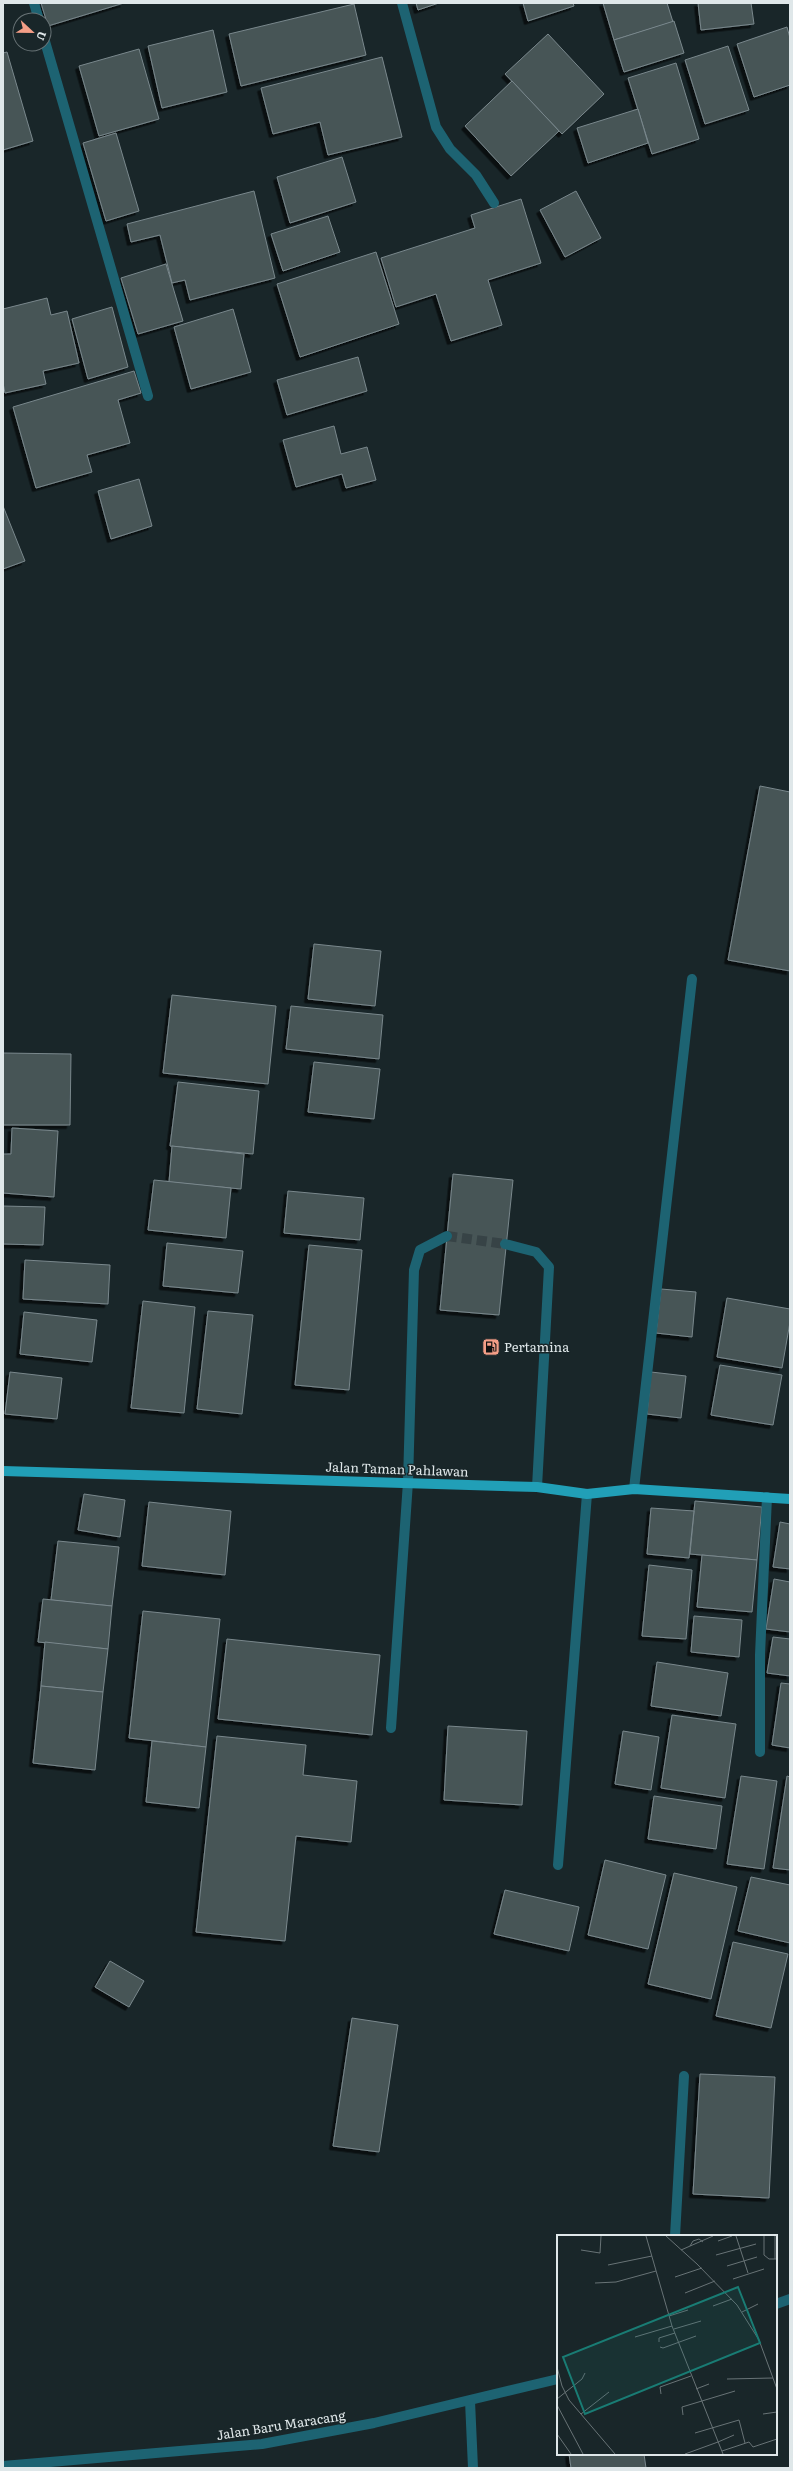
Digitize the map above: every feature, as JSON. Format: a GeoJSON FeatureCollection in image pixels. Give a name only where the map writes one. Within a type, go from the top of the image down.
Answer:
{"type":"FeatureCollection","features":[{"type":"Feature","properties":{"kind":"main road","name":"Jalan Taman Pahlawan"},"geometry":{"type":"LineString","coordinates":[[3,1471],[537,1486],[587,1494],[634,1489],[790,1499]]}},
{"type":"Feature","properties":{"kind":"street"},"geometry":{"type":"LineString","coordinates":[[402,3],[436,127],[450,149],[476,175],[494,202]]}},
{"type":"Feature","properties":{"kind":"street"},"geometry":{"type":"LineString","coordinates":[[48,52],[148,396]]}},
{"type":"Feature","properties":{"kind":"street"},"geometry":{"type":"LineString","coordinates":[[634,1489],[692,978]]}},
{"type":"Feature","properties":{"kind":"street"},"geometry":{"type":"LineString","coordinates":[[392,1728],[408,1482],[414,1270],[420,1250],[447,1236]]}},
{"type":"Feature","properties":{"kind":"street"},"geometry":{"type":"LineString","coordinates":[[505,1244],[536,1252],[549,1267],[537,1486]]}},
{"type":"Feature","properties":{"kind":"street"},"geometry":{"type":"LineString","coordinates":[[558,1865],[587,1494]]}},
{"type":"Feature","properties":{"kind":"street"},"geometry":{"type":"LineString","coordinates":[[760,1752],[760,1655],[767,1497]]}},
{"type":"Feature","properties":{"kind":"street"},"geometry":{"type":"LineString","coordinates":[[675,2235],[684,2076]]}},
{"type":"Feature","properties":{"kind":"street"},"geometry":{"type":"LineString","coordinates":[[777,2304],[790,2299]]}},
{"type":"Feature","properties":{"kind":"street","name":"Jalan Baru Maracang"},"geometry":{"type":"LineString","coordinates":[[3,2466],[262,2444],[470,2401],[557,2379]]}},
{"type":"Feature","properties":{"kind":"street"},"geometry":{"type":"LineString","coordinates":[[470,2401],[473,2468]]}},
{"type":"Feature","properties":{"kind":"building"},"geometry":{"type":"Polygon","coordinates":[[[41,3],[124,3],[52,25],[52,12],[44,12],[41,3]]]}},
{"type":"Feature","properties":{"kind":"building"},"geometry":{"type":"Polygon","coordinates":[[[416,3],[439,3],[418,10],[416,3]]]}},
{"type":"Feature","properties":{"kind":"building"},"geometry":{"type":"Polygon","coordinates":[[[523,3],[573,3],[574,6],[528,21],[523,3]]]}},
{"type":"Feature","properties":{"kind":"building"},"geometry":{"type":"Polygon","coordinates":[[[603,3],[667,3],[673,22],[614,40],[603,3]]]}},
{"type":"Feature","properties":{"kind":"building"},"geometry":{"type":"Polygon","coordinates":[[[698,3],[751,3],[754,24],[701,30],[698,3]]]}},
{"type":"Feature","properties":{"kind":"building"},"geometry":{"type":"Polygon","coordinates":[[[354,4],[366,55],[241,86],[229,34],[354,4]]]}},
{"type":"Feature","properties":{"kind":"building"},"geometry":{"type":"Polygon","coordinates":[[[674,21],[684,53],[624,72],[614,40],[674,21]]]}},
{"type":"Feature","properties":{"kind":"building"},"geometry":{"type":"Polygon","coordinates":[[[787,27],[790,38],[790,85],[754,97],[737,44],[787,27]]]}},
{"type":"Feature","properties":{"kind":"building"},"geometry":{"type":"Polygon","coordinates":[[[213,30],[227,92],[162,108],[148,46],[213,30]]]}},
{"type":"Feature","properties":{"kind":"building"},"geometry":{"type":"Polygon","coordinates":[[[548,34],[604,94],[562,134],[505,74],[548,34]]]}},
{"type":"Feature","properties":{"kind":"building"},"geometry":{"type":"Polygon","coordinates":[[[728,46],[749,110],[705,124],[685,60],[728,46]]]}},
{"type":"Feature","properties":{"kind":"building"},"geometry":{"type":"Polygon","coordinates":[[[139,49],[159,119],[99,136],[79,66],[139,49]]]}},
{"type":"Feature","properties":{"kind":"building"},"geometry":{"type":"Polygon","coordinates":[[[7,52],[33,141],[3,150],[3,53],[7,52]]]}},
{"type":"Feature","properties":{"kind":"building"},"geometry":{"type":"Polygon","coordinates":[[[382,57],[402,137],[328,155],[320,122],[273,134],[261,88],[382,57]]]}},
{"type":"Feature","properties":{"kind":"building"},"geometry":{"type":"Polygon","coordinates":[[[676,63],[699,139],[652,154],[628,78],[676,63]]]}},
{"type":"Feature","properties":{"kind":"building"},"geometry":{"type":"Polygon","coordinates":[[[512,81],[559,131],[511,176],[465,126],[512,81]]]}},
{"type":"Feature","properties":{"kind":"building"},"geometry":{"type":"Polygon","coordinates":[[[638,109],[648,143],[588,163],[577,128],[638,109]]]}},
{"type":"Feature","properties":{"kind":"building"},"geometry":{"type":"Polygon","coordinates":[[[116,133],[139,211],[106,221],[83,143],[116,133]]]}},
{"type":"Feature","properties":{"kind":"building"},"geometry":{"type":"Polygon","coordinates":[[[342,157],[356,202],[290,223],[277,177],[342,157]]]}},
{"type":"Feature","properties":{"kind":"building"},"geometry":{"type":"Polygon","coordinates":[[[254,191],[275,278],[190,300],[185,280],[172,283],[160,235],[131,242],[127,224],[254,191]]]}},
{"type":"Feature","properties":{"kind":"building"},"geometry":{"type":"Polygon","coordinates":[[[576,191],[601,238],[565,257],[540,210],[576,191]]]}},
{"type":"Feature","properties":{"kind":"building"},"geometry":{"type":"Polygon","coordinates":[[[521,199],[541,263],[488,280],[502,325],[451,341],[436,294],[396,307],[381,258],[475,228],[471,215],[521,199]]]}},
{"type":"Feature","properties":{"kind":"building"},"geometry":{"type":"Polygon","coordinates":[[[328,216],[340,252],[283,271],[271,234],[328,216]]]}},
{"type":"Feature","properties":{"kind":"building"},"geometry":{"type":"Polygon","coordinates":[[[376,252],[399,324],[300,357],[277,284],[376,252]]]}},
{"type":"Feature","properties":{"kind":"building"},"geometry":{"type":"Polygon","coordinates":[[[166,264],[183,321],[138,334],[121,278],[166,264]]]}},
{"type":"Feature","properties":{"kind":"building"},"geometry":{"type":"Polygon","coordinates":[[[47,298],[51,315],[67,311],[79,363],[43,371],[46,384],[5,393],[3,383],[3,309],[47,298]]]}},
{"type":"Feature","properties":{"kind":"building"},"geometry":{"type":"Polygon","coordinates":[[[112,307],[128,367],[88,379],[72,319],[112,307]]]}},
{"type":"Feature","properties":{"kind":"building"},"geometry":{"type":"Polygon","coordinates":[[[233,309],[251,372],[191,389],[174,327],[233,309]]]}},
{"type":"Feature","properties":{"kind":"building"},"geometry":{"type":"Polygon","coordinates":[[[358,357],[367,391],[287,415],[277,380],[358,357]]]}},
{"type":"Feature","properties":{"kind":"building"},"geometry":{"type":"Polygon","coordinates":[[[134,371],[141,393],[118,400],[130,443],[87,455],[92,472],[36,488],[13,407],[134,371]]]}},
{"type":"Feature","properties":{"kind":"building"},"geometry":{"type":"Polygon","coordinates":[[[334,426],[341,454],[367,447],[376,480],[346,488],[342,474],[296,487],[283,440],[334,426]]]}},
{"type":"Feature","properties":{"kind":"building"},"geometry":{"type":"Polygon","coordinates":[[[139,479],[152,526],[111,539],[98,491],[139,479]]]}},
{"type":"Feature","properties":{"kind":"building"},"geometry":{"type":"Polygon","coordinates":[[[3,506],[25,561],[3,569],[3,506]]]}},
{"type":"Feature","properties":{"kind":"building"},"geometry":{"type":"Polygon","coordinates":[[[760,786],[790,792],[790,971],[728,960],[760,786]]]}},
{"type":"Feature","properties":{"kind":"building"},"geometry":{"type":"Polygon","coordinates":[[[314,944],[381,951],[375,1006],[308,999],[314,944]]]}},
{"type":"Feature","properties":{"kind":"building"},"geometry":{"type":"Polygon","coordinates":[[[172,995],[276,1006],[268,1084],[163,1073],[172,995]]]}},
{"type":"Feature","properties":{"kind":"building"},"geometry":{"type":"Polygon","coordinates":[[[291,1006],[383,1015],[379,1059],[286,1049],[291,1006]]]}},
{"type":"Feature","properties":{"kind":"building"},"geometry":{"type":"Polygon","coordinates":[[[3,1053],[71,1054],[70,1125],[3,1125],[3,1053]]]}},
{"type":"Feature","properties":{"kind":"building"},"geometry":{"type":"Polygon","coordinates":[[[314,1062],[380,1069],[374,1119],[308,1112],[314,1062]]]}},
{"type":"Feature","properties":{"kind":"building"},"geometry":{"type":"Polygon","coordinates":[[[178,1082],[259,1091],[253,1154],[170,1146],[178,1082]]]}},
{"type":"Feature","properties":{"kind":"building"},"geometry":{"type":"Polygon","coordinates":[[[12,1128],[58,1131],[54,1197],[3,1193],[3,1154],[11,1154],[12,1128]]]}},
{"type":"Feature","properties":{"kind":"building"},"geometry":{"type":"Polygon","coordinates":[[[172,1146],[244,1154],[241,1189],[169,1182],[172,1146]]]}},
{"type":"Feature","properties":{"kind":"building"},"geometry":{"type":"Polygon","coordinates":[[[453,1174],[513,1180],[499,1315],[440,1310],[453,1174]]]}},
{"type":"Feature","properties":{"kind":"building"},"geometry":{"type":"Polygon","coordinates":[[[154,1180],[231,1188],[226,1238],[148,1230],[154,1180]]]}},
{"type":"Feature","properties":{"kind":"building"},"geometry":{"type":"Polygon","coordinates":[[[288,1191],[364,1198],[360,1240],[284,1233],[288,1191]]]}},
{"type":"Feature","properties":{"kind":"building"},"geometry":{"type":"Polygon","coordinates":[[[3,1206],[45,1207],[43,1245],[3,1244],[3,1206]]]}},
{"type":"Feature","properties":{"kind":"building"},"geometry":{"type":"Polygon","coordinates":[[[167,1243],[243,1251],[238,1293],[163,1286],[167,1243]]]}},
{"type":"Feature","properties":{"kind":"building"},"geometry":{"type":"Polygon","coordinates":[[[309,1245],[362,1250],[349,1390],[295,1385],[309,1245]]]}},
{"type":"Feature","properties":{"kind":"building"},"geometry":{"type":"Polygon","coordinates":[[[25,1260],[110,1265],[108,1304],[23,1299],[25,1260]]]}},
{"type":"Feature","properties":{"kind":"building"},"geometry":{"type":"Polygon","coordinates":[[[661,1289],[696,1292],[692,1337],[656,1333],[661,1289]]]}},
{"type":"Feature","properties":{"kind":"building"},"geometry":{"type":"Polygon","coordinates":[[[727,1298],[790,1309],[790,1322],[782,1368],[717,1357],[727,1298]]]}},
{"type":"Feature","properties":{"kind":"building"},"geometry":{"type":"Polygon","coordinates":[[[143,1301],[195,1307],[184,1413],[131,1408],[143,1301]]]}},
{"type":"Feature","properties":{"kind":"building"},"geometry":{"type":"Polygon","coordinates":[[[208,1311],[253,1315],[242,1414],[197,1409],[208,1311]]]}},
{"type":"Feature","properties":{"kind":"building"},"geometry":{"type":"Polygon","coordinates":[[[24,1312],[97,1320],[92,1362],[20,1354],[24,1312]]]}},
{"type":"Feature","properties":{"kind":"building"},"geometry":{"type":"Polygon","coordinates":[[[720,1365],[782,1375],[773,1425],[711,1415],[720,1365]]]}},
{"type":"Feature","properties":{"kind":"building"},"geometry":{"type":"Polygon","coordinates":[[[10,1372],[62,1378],[57,1419],[5,1414],[10,1372]]]}},
{"type":"Feature","properties":{"kind":"building"},"geometry":{"type":"Polygon","coordinates":[[[651,1372],[686,1376],[681,1418],[647,1414],[651,1372]]]}},
{"type":"Feature","properties":{"kind":"building"},"geometry":{"type":"Polygon","coordinates":[[[84,1494],[125,1500],[120,1537],[78,1530],[84,1494]]]}},
{"type":"Feature","properties":{"kind":"building"},"geometry":{"type":"Polygon","coordinates":[[[695,1501],[762,1507],[757,1560],[690,1554],[695,1501]]]}},
{"type":"Feature","properties":{"kind":"building"},"geometry":{"type":"Polygon","coordinates":[[[149,1502],[231,1511],[225,1575],[142,1566],[149,1502]]]}},
{"type":"Feature","properties":{"kind":"building"},"geometry":{"type":"Polygon","coordinates":[[[651,1508],[694,1511],[689,1558],[647,1554],[651,1508]]]}},
{"type":"Feature","properties":{"kind":"building"},"geometry":{"type":"Polygon","coordinates":[[[780,1522],[790,1524],[790,1569],[773,1567],[780,1522]]]}},
{"type":"Feature","properties":{"kind":"building"},"geometry":{"type":"Polygon","coordinates":[[[58,1541],[119,1547],[112,1606],[51,1600],[58,1541]]]}},
{"type":"Feature","properties":{"kind":"building"},"geometry":{"type":"Polygon","coordinates":[[[702,1555],[757,1560],[752,1612],[697,1607],[702,1555]]]}},
{"type":"Feature","properties":{"kind":"building"},"geometry":{"type":"Polygon","coordinates":[[[649,1565],[692,1570],[686,1639],[642,1636],[649,1565]]]}},
{"type":"Feature","properties":{"kind":"building"},"geometry":{"type":"Polygon","coordinates":[[[774,1579],[790,1582],[790,1632],[766,1629],[774,1579]]]}},
{"type":"Feature","properties":{"kind":"building"},"geometry":{"type":"Polygon","coordinates":[[[43,1599],[112,1606],[108,1649],[38,1642],[43,1599]]]}},
{"type":"Feature","properties":{"kind":"building"},"geometry":{"type":"Polygon","coordinates":[[[143,1611],[220,1619],[206,1747],[129,1738],[143,1611]]]}},
{"type":"Feature","properties":{"kind":"building"},"geometry":{"type":"Polygon","coordinates":[[[694,1616],[742,1620],[739,1657],[691,1652],[694,1616]]]}},
{"type":"Feature","properties":{"kind":"building"},"geometry":{"type":"Polygon","coordinates":[[[773,1637],[790,1639],[790,1676],[767,1673],[773,1637]]]}},
{"type":"Feature","properties":{"kind":"building"},"geometry":{"type":"Polygon","coordinates":[[[227,1639],[380,1655],[372,1735],[218,1719],[227,1639]]]}},
{"type":"Feature","properties":{"kind":"building"},"geometry":{"type":"Polygon","coordinates":[[[45,1642],[108,1649],[103,1692],[41,1686],[45,1642]]]}},
{"type":"Feature","properties":{"kind":"building"},"geometry":{"type":"Polygon","coordinates":[[[657,1662],[728,1673],[721,1716],[651,1706],[657,1662]]]}},
{"type":"Feature","properties":{"kind":"building"},"geometry":{"type":"Polygon","coordinates":[[[781,1683],[790,1684],[790,1748],[772,1745],[781,1683]]]}},
{"type":"Feature","properties":{"kind":"building"},"geometry":{"type":"Polygon","coordinates":[[[41,1686],[103,1692],[95,1770],[33,1763],[41,1686]]]}},
{"type":"Feature","properties":{"kind":"building"},"geometry":{"type":"Polygon","coordinates":[[[672,1715],[736,1724],[725,1798],[661,1788],[672,1715]]]}},
{"type":"Feature","properties":{"kind":"building"},"geometry":{"type":"Polygon","coordinates":[[[448,1726],[527,1731],[522,1805],[444,1800],[448,1726]]]}},
{"type":"Feature","properties":{"kind":"building"},"geometry":{"type":"Polygon","coordinates":[[[623,1731],[659,1737],[651,1790],[615,1784],[623,1731]]]}},
{"type":"Feature","properties":{"kind":"building"},"geometry":{"type":"Polygon","coordinates":[[[217,1736],[306,1745],[303,1775],[357,1781],[351,1842],[296,1836],[285,1941],[196,1932],[217,1736]]]}},
{"type":"Feature","properties":{"kind":"building"},"geometry":{"type":"Polygon","coordinates":[[[152,1741],[206,1747],[199,1808],[146,1802],[152,1741]]]}},
{"type":"Feature","properties":{"kind":"building"},"geometry":{"type":"Polygon","coordinates":[[[741,1776],[777,1781],[764,1869],[727,1864],[741,1776]]]}},
{"type":"Feature","properties":{"kind":"building"},"geometry":{"type":"Polygon","coordinates":[[[787,1776],[790,1777],[790,1870],[773,1868],[787,1776]]]}},
{"type":"Feature","properties":{"kind":"building"},"geometry":{"type":"Polygon","coordinates":[[[654,1796],[722,1806],[716,1849],[648,1839],[654,1796]]]}},
{"type":"Feature","properties":{"kind":"building"},"geometry":{"type":"Polygon","coordinates":[[[605,1860],[666,1875],[648,1949],[588,1935],[605,1860]]]}},
{"type":"Feature","properties":{"kind":"building"},"geometry":{"type":"Polygon","coordinates":[[[674,1873],[737,1887],[711,1999],[648,1984],[674,1873]]]}},
{"type":"Feature","properties":{"kind":"building"},"geometry":{"type":"Polygon","coordinates":[[[751,1877],[790,1885],[790,1943],[738,1931],[751,1877]]]}},
{"type":"Feature","properties":{"kind":"building"},"geometry":{"type":"Polygon","coordinates":[[[505,1890],[579,1907],[569,1951],[494,1934],[505,1890]]]}},
{"type":"Feature","properties":{"kind":"building"},"geometry":{"type":"Polygon","coordinates":[[[733,1942],[788,1954],[771,2028],[716,2016],[733,1942]]]}},
{"type":"Feature","properties":{"kind":"building"},"geometry":{"type":"Polygon","coordinates":[[[110,1961],[144,1981],[129,2007],[95,1987],[110,1961]]]}},
{"type":"Feature","properties":{"kind":"building"},"geometry":{"type":"Polygon","coordinates":[[[352,2018],[398,2025],[379,2152],[333,2146],[352,2018]]]}},
{"type":"Feature","properties":{"kind":"building"},"geometry":{"type":"Polygon","coordinates":[[[700,2074],[775,2077],[769,2198],[693,2194],[700,2074]]]}},
{"type":"Feature","properties":{"kind":"building"},"geometry":{"type":"Polygon","coordinates":[[[569,2455],[644,2455],[646,2468],[571,2468],[569,2455]]]}},
{"type":"Feature","properties":{"kind":"tunnel"},"geometry":{"type":"LineString","coordinates":[[447,1236],[505,1244]]}},
{"type":"Feature","properties":{"kind":"place","name":"Pertamina"},"geometry":{"type":"Point","coordinates":[491,1347]}}]}
